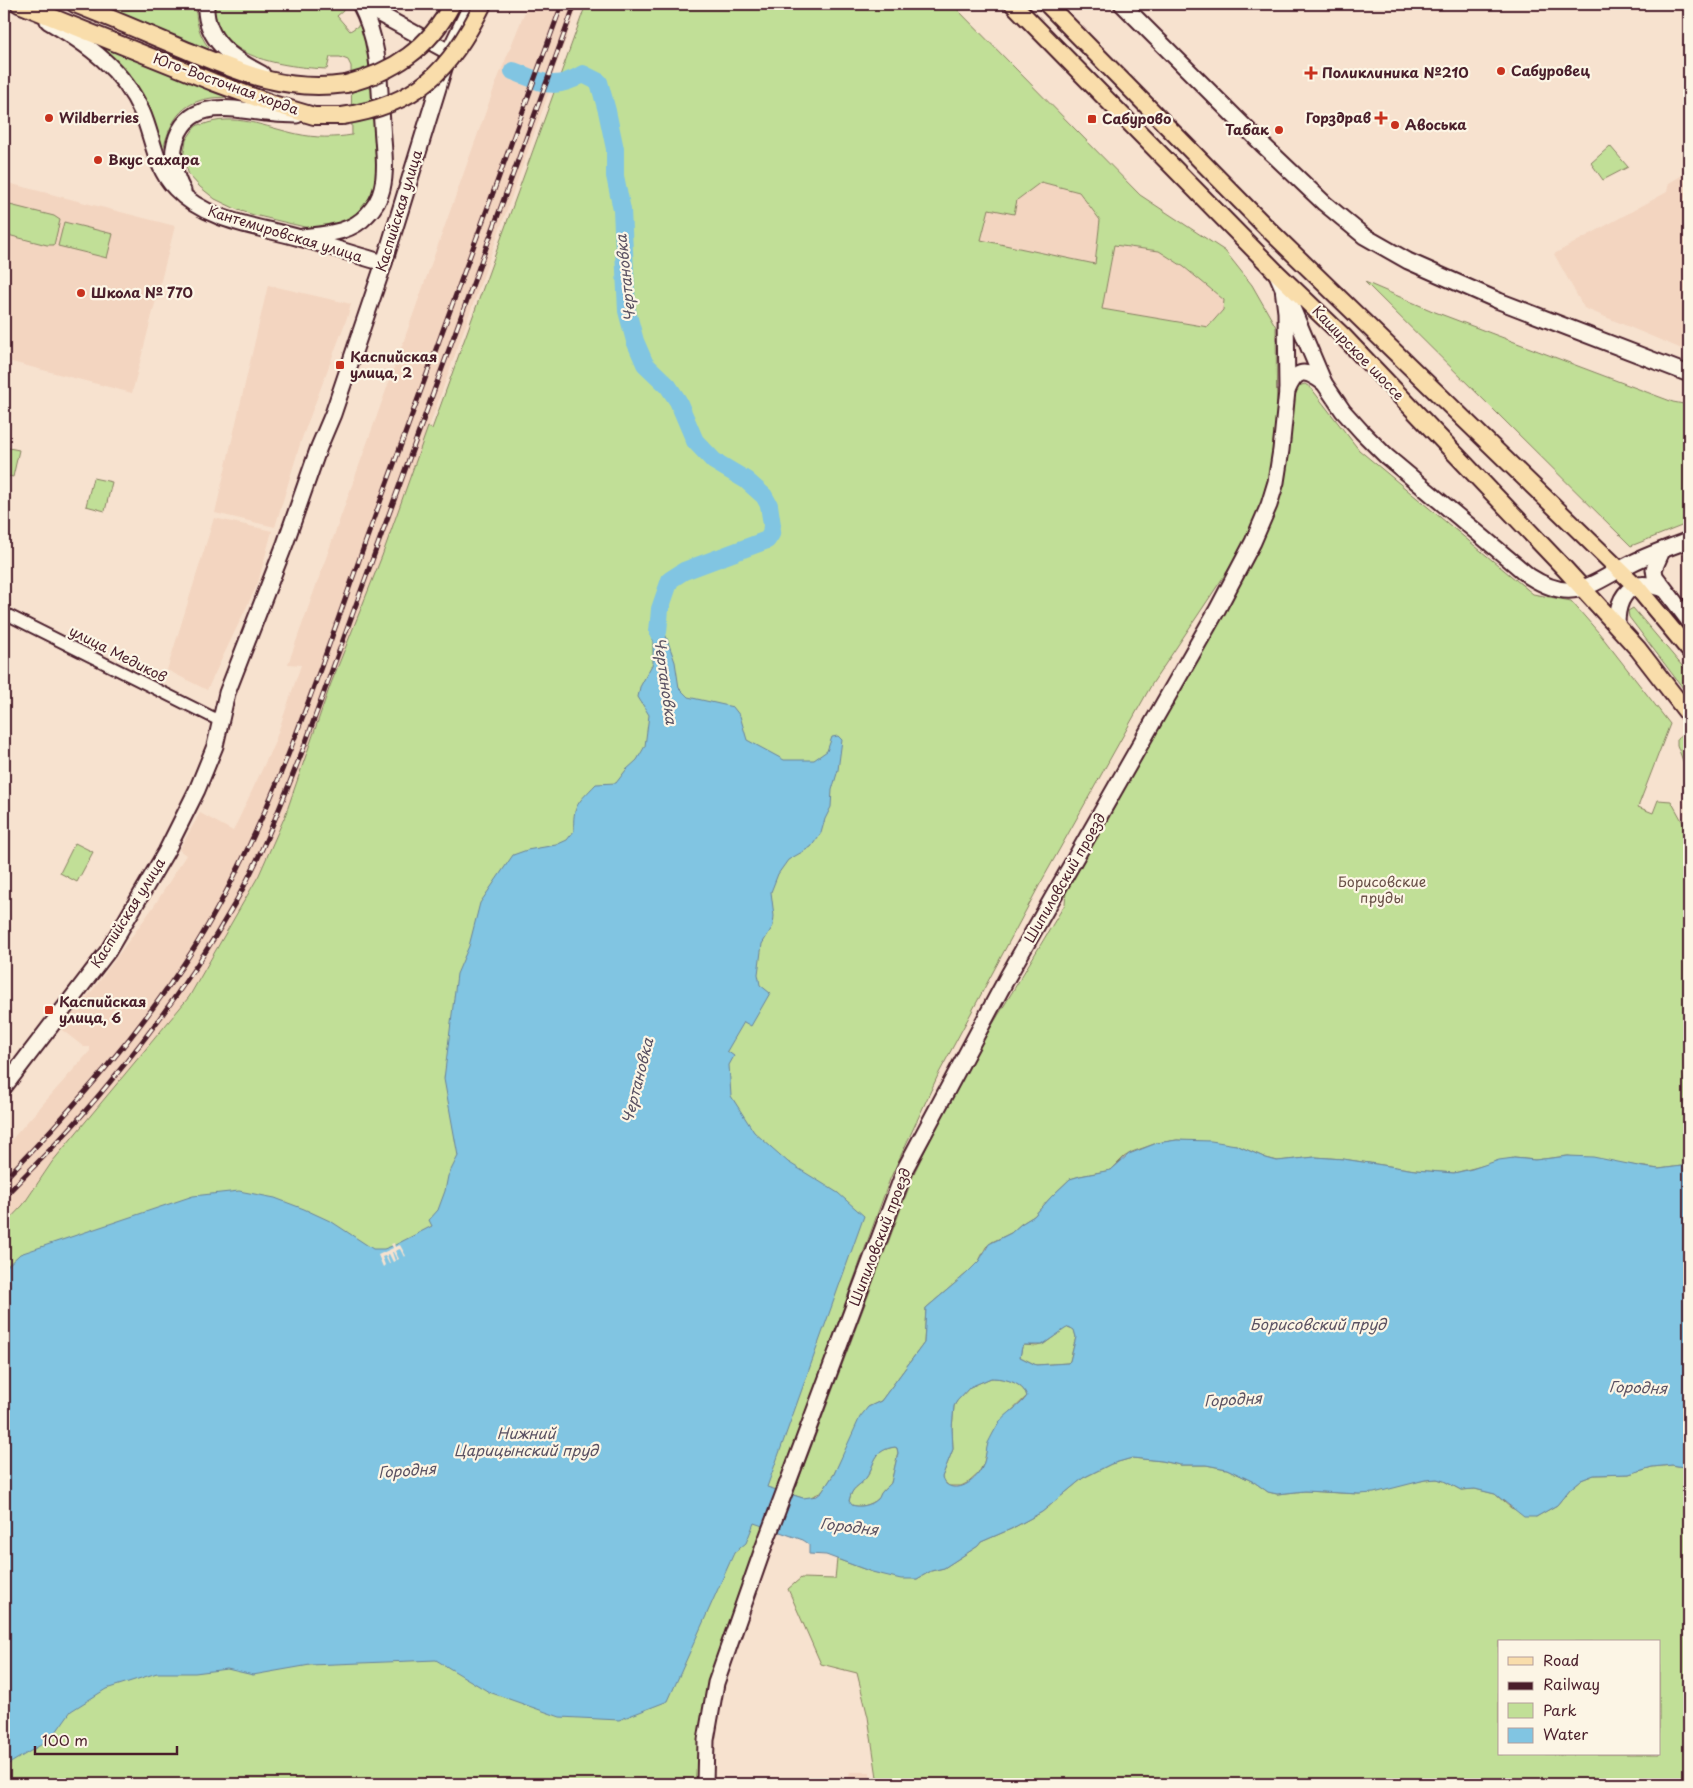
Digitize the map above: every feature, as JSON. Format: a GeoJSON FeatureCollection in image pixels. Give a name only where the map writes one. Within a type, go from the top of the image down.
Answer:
{"type":"FeatureCollection","features":[{"type":"Feature","properties":{"kind":"main road","name":"Юго-Восточная хорда"},"geometry":{"type":"LineString","coordinates":[[19,4],[213,82],[273,104],[314,116],[342,116],[385,107],[406,97],[435,76],[456,51],[483,4]]}},
{"type":"Feature","properties":{"kind":"main road","name":"Кантемировская улица"},"geometry":{"type":"LineString","coordinates":[[19,4],[88,46],[100,55],[119,75],[142,112],[162,171],[173,186],[204,211],[221,218],[384,263]]}},
{"type":"Feature","properties":{"kind":"main road","name":"Юго-Восточная хорда"},"geometry":{"type":"LineString","coordinates":[[75,4],[254,77],[281,84],[314,87],[346,84],[378,75],[409,56],[425,43],[437,30],[452,4]]}},
{"type":"Feature","properties":{"kind":"main road"},"geometry":{"type":"LineString","coordinates":[[206,4],[206,18],[210,30],[214,39],[222,48],[238,61],[281,84]]}},
{"type":"Feature","properties":{"kind":"main road"},"geometry":{"type":"LineString","coordinates":[[361,4],[448,52]]}},
{"type":"Feature","properties":{"kind":"main road"},"geometry":{"type":"LineString","coordinates":[[299,238],[338,232],[358,223],[373,208],[382,187],[385,164],[377,58],[369,22],[361,4]]}},
{"type":"Feature","properties":{"kind":"main road","name":"Каспийская улица"},"geometry":{"type":"LineString","coordinates":[[4,1087],[108,952],[166,852],[197,790],[216,746],[227,694],[282,553],[384,263],[448,52],[472,4]]}},
{"type":"Feature","properties":{"kind":"main road","name":"Каширское шоссе"},"geometry":{"type":"LineString","coordinates":[[1013,4],[1275,271],[1343,336],[1584,589],[1638,649],[1689,715]]}},
{"type":"Feature","properties":{"kind":"main road","name":"Каширское шоссе"},"geometry":{"type":"LineString","coordinates":[[1047,4],[1265,226],[1620,569],[1689,650]]}},
{"type":"Feature","properties":{"kind":"main road"},"geometry":{"type":"LineString","coordinates":[[1122,4],[1262,144],[1324,203],[1364,236],[1408,261],[1499,301],[1689,374]]}},
{"type":"Feature","properties":{"kind":"main road"},"geometry":{"type":"LineString","coordinates":[[188,199],[177,179],[174,147],[181,128],[195,115],[215,108],[230,108],[268,114],[314,116]]}},
{"type":"Feature","properties":{"kind":"main road","name":"Шипиловский проезд"},"geometry":{"type":"LineString","coordinates":[[705,1784],[706,1740],[716,1684],[763,1549],[906,1167],[1008,976],[1217,610],[1253,542],[1269,505],[1276,482],[1281,450],[1286,391],[1287,329],[1283,288],[1275,271]]}},
{"type":"Feature","properties":{"kind":"main road"},"geometry":{"type":"LineString","coordinates":[[1283,288],[1324,383],[1343,411],[1386,456],[1542,585],[1554,589],[1584,589],[1620,569],[1689,540]]}},
{"type":"Feature","properties":{"kind":"main road"},"geometry":{"type":"LineString","coordinates":[[1286,391],[1291,381],[1300,373],[1305,372],[1313,375],[1324,383]]}},
{"type":"Feature","properties":{"kind":"main road"},"geometry":{"type":"LineString","coordinates":[[1662,551],[1654,569],[1655,576],[1689,621]]}},
{"type":"Feature","properties":{"kind":"main road"},"geometry":{"type":"LineString","coordinates":[[1617,624],[1618,605],[1629,591],[1636,586],[1649,585],[1664,589]]}},
{"type":"Feature","properties":{"kind":"street","name":"улица Медиков"},"geometry":{"type":"LineString","coordinates":[[4,613],[220,721]]}},
{"type":"Feature","properties":{"kind":"shaded area"},"geometry":{"type":"Polygon","coordinates":[[[528,4],[579,4],[312,754],[259,875],[189,997],[46,1171],[23,1205],[4,1225],[4,1148],[90,1051],[90,1047],[84,1047],[58,1027],[92,991],[154,906],[186,855],[179,850],[200,813],[233,831],[274,744],[301,665],[288,664],[496,83],[528,4]]]}},
{"type":"Feature","properties":{"kind":"shaded area"},"geometry":{"type":"Polygon","coordinates":[[[1675,4],[1689,4],[1689,19],[1675,4]]]}},
{"type":"Feature","properties":{"kind":"shaded area"},"geometry":{"type":"Polygon","coordinates":[[[1689,171],[1689,352],[1584,308],[1554,254],[1667,192],[1669,183],[1689,171]]]}},
{"type":"Feature","properties":{"kind":"shaded area","name":"Школа № 770"},"geometry":{"type":"Polygon","coordinates":[[[4,182],[175,226],[132,393],[4,360],[4,182]]]}},
{"type":"Feature","properties":{"kind":"shaded area"},"geometry":{"type":"Polygon","coordinates":[[[1041,182],[1079,192],[1100,220],[1095,264],[981,240],[989,209],[1017,200],[1041,182]]]}},
{"type":"Feature","properties":{"kind":"shaded area"},"geometry":{"type":"Polygon","coordinates":[[[1114,245],[1159,251],[1184,267],[1224,300],[1223,310],[1209,327],[1102,309],[1114,245]]]}},
{"type":"Feature","properties":{"kind":"shaded area"},"geometry":{"type":"Polygon","coordinates":[[[268,285],[351,304],[301,441],[275,527],[215,513],[268,285]]]}},
{"type":"Feature","properties":{"kind":"shaded area"},"geometry":{"type":"Polygon","coordinates":[[[214,518],[272,531],[258,583],[207,690],[167,670],[214,518]]]}},
{"type":"Feature","properties":{"kind":"shaded area"},"geometry":{"type":"Polygon","coordinates":[[[850,1772],[870,1772],[871,1784],[847,1784],[850,1772]]]}},
{"type":"Feature","properties":{"kind":"green space"},"geometry":{"type":"Polygon","coordinates":[[[97,4],[196,4],[198,27],[209,48],[207,49],[97,4]]]}},
{"type":"Feature","properties":{"kind":"green space"},"geometry":{"type":"Polygon","coordinates":[[[214,4],[343,4],[343,11],[337,16],[350,31],[361,24],[369,36],[380,164],[374,197],[352,222],[313,229],[254,215],[215,199],[189,175],[183,158],[186,140],[195,127],[200,124],[214,121],[238,120],[311,136],[352,135],[351,66],[348,60],[340,57],[330,57],[327,69],[292,66],[254,56],[238,48],[225,37],[217,23],[214,4]]]}},
{"type":"Feature","properties":{"kind":"green space"},"geometry":{"type":"Polygon","coordinates":[[[586,4],[952,4],[1140,195],[1225,251],[1252,285],[1276,327],[1277,435],[1269,479],[1255,523],[1246,543],[1152,684],[1040,884],[939,1073],[890,1179],[709,1680],[699,1784],[4,1784],[4,1225],[23,1205],[52,1162],[189,997],[259,875],[285,816],[330,686],[382,556],[428,427],[432,429],[586,4]],[[1041,182],[1017,200],[1014,214],[989,209],[981,240],[1095,264],[1100,220],[1079,192],[1041,182]],[[1114,245],[1102,309],[1208,327],[1223,310],[1224,300],[1184,267],[1159,251],[1114,245]]]}},
{"type":"Feature","properties":{"kind":"green space"},"geometry":{"type":"Polygon","coordinates":[[[102,47],[228,97],[201,100],[184,109],[173,122],[163,150],[102,47]]]}},
{"type":"Feature","properties":{"kind":"green space"},"geometry":{"type":"Polygon","coordinates":[[[1610,146],[1628,167],[1603,180],[1591,163],[1610,146]]]}},
{"type":"Feature","properties":{"kind":"green space"},"geometry":{"type":"Polygon","coordinates":[[[10,205],[54,216],[60,220],[54,245],[47,245],[4,234],[4,215],[6,206],[10,205]]]}},
{"type":"Feature","properties":{"kind":"green space"},"geometry":{"type":"Polygon","coordinates":[[[64,222],[113,234],[107,258],[58,246],[64,222]]]}},
{"type":"Feature","properties":{"kind":"green space"},"geometry":{"type":"Polygon","coordinates":[[[1365,282],[1435,312],[1673,402],[1689,405],[1689,523],[1631,546],[1365,282]]]}},
{"type":"Feature","properties":{"kind":"green space","name":"Борисовские пруды"},"geometry":{"type":"Polygon","coordinates":[[[1305,384],[1311,388],[1359,450],[1533,594],[1571,601],[1599,633],[1670,724],[1638,807],[1653,813],[1658,800],[1671,801],[1686,828],[1689,827],[1689,1165],[1659,1169],[1568,1156],[1535,1160],[1514,1158],[1454,1173],[1315,1157],[1278,1161],[1236,1145],[1177,1140],[1157,1143],[1132,1152],[1111,1170],[1070,1179],[1034,1216],[1011,1233],[986,1247],[979,1261],[926,1308],[924,1343],[881,1401],[868,1407],[834,1474],[822,1492],[806,1499],[793,1495],[915,1171],[960,1079],[1065,904],[1066,890],[1072,874],[1105,825],[1230,593],[1235,592],[1258,549],[1283,479],[1294,392],[1298,386],[1305,384]]]}},
{"type":"Feature","properties":{"kind":"green space"},"geometry":{"type":"Polygon","coordinates":[[[4,447],[19,450],[13,477],[4,475],[4,447]]]}},
{"type":"Feature","properties":{"kind":"green space"},"geometry":{"type":"Polygon","coordinates":[[[93,478],[112,482],[105,511],[86,506],[93,478]]]}},
{"type":"Feature","properties":{"kind":"green space"},"geometry":{"type":"Polygon","coordinates":[[[1633,608],[1689,674],[1689,696],[1629,617],[1628,611],[1633,608]]]}},
{"type":"Feature","properties":{"kind":"green space"},"geometry":{"type":"Polygon","coordinates":[[[1681,736],[1685,739],[1689,749],[1689,777],[1677,745],[1677,739],[1681,736]]]}},
{"type":"Feature","properties":{"kind":"green space"},"geometry":{"type":"Polygon","coordinates":[[[75,843],[93,852],[77,882],[60,873],[75,843]]]}},
{"type":"Feature","properties":{"kind":"green space"},"geometry":{"type":"Polygon","coordinates":[[[1067,1327],[1074,1329],[1076,1337],[1068,1363],[1036,1365],[1020,1357],[1024,1345],[1037,1346],[1044,1344],[1067,1327]]]}},
{"type":"Feature","properties":{"kind":"green space"},"geometry":{"type":"Polygon","coordinates":[[[991,1378],[1007,1380],[1017,1384],[1025,1391],[1027,1396],[1000,1422],[988,1445],[984,1463],[978,1474],[961,1486],[949,1486],[942,1480],[942,1477],[953,1449],[954,1406],[970,1387],[991,1378]]]}},
{"type":"Feature","properties":{"kind":"green space"},"geometry":{"type":"Polygon","coordinates":[[[895,1447],[898,1453],[891,1483],[878,1499],[872,1503],[862,1506],[851,1505],[849,1501],[852,1492],[866,1478],[878,1454],[895,1447]]]}},
{"type":"Feature","properties":{"kind":"green space"},"geometry":{"type":"Polygon","coordinates":[[[1132,1458],[1180,1465],[1206,1465],[1227,1469],[1254,1482],[1268,1492],[1277,1494],[1305,1491],[1359,1494],[1437,1479],[1461,1490],[1475,1489],[1495,1494],[1511,1508],[1536,1517],[1557,1505],[1570,1489],[1581,1480],[1594,1475],[1629,1474],[1652,1467],[1672,1465],[1689,1468],[1689,1784],[878,1784],[868,1717],[857,1673],[821,1664],[788,1589],[801,1578],[835,1579],[837,1559],[872,1572],[917,1579],[931,1571],[944,1568],[978,1546],[981,1542],[1011,1529],[1042,1512],[1083,1478],[1111,1464],[1132,1458]]]}},
{"type":"Feature","properties":{"kind":"water","name":"Нижний Царицынский пруд"},"geometry":{"type":"Polygon","coordinates":[[[660,609],[661,622],[675,662],[679,688],[688,697],[733,707],[740,716],[747,740],[784,760],[814,760],[827,751],[832,737],[838,736],[842,740],[838,770],[832,790],[831,807],[821,833],[811,847],[788,860],[778,874],[771,892],[774,916],[773,926],[762,944],[758,974],[760,985],[770,993],[751,1026],[744,1022],[727,1051],[734,1056],[729,1065],[731,1096],[754,1132],[788,1162],[838,1193],[864,1216],[767,1487],[803,1498],[817,1496],[822,1492],[834,1474],[860,1417],[868,1407],[881,1401],[924,1343],[926,1308],[979,1261],[989,1244],[1011,1233],[1034,1216],[1070,1179],[1111,1170],[1129,1154],[1157,1143],[1177,1140],[1211,1141],[1236,1145],[1277,1161],[1315,1157],[1454,1173],[1499,1160],[1514,1158],[1535,1160],[1568,1156],[1593,1157],[1659,1169],[1689,1165],[1689,1468],[1672,1465],[1652,1467],[1629,1474],[1594,1475],[1581,1480],[1570,1489],[1557,1505],[1536,1517],[1524,1517],[1495,1494],[1475,1489],[1461,1490],[1437,1479],[1425,1480],[1374,1493],[1305,1491],[1277,1494],[1268,1492],[1254,1482],[1227,1469],[1206,1465],[1180,1465],[1132,1458],[1111,1464],[1083,1478],[1042,1512],[1011,1529],[981,1542],[978,1546],[944,1568],[931,1571],[917,1579],[901,1579],[872,1572],[826,1555],[809,1554],[809,1544],[803,1540],[754,1523],[746,1543],[734,1553],[668,1701],[619,1720],[560,1717],[489,1692],[436,1660],[310,1665],[253,1675],[227,1669],[195,1673],[157,1673],[106,1689],[71,1711],[51,1739],[7,1765],[4,1771],[4,1269],[20,1254],[193,1196],[239,1191],[275,1198],[304,1209],[332,1222],[373,1249],[384,1249],[395,1245],[432,1226],[429,1220],[438,1210],[448,1176],[458,1156],[444,1079],[457,974],[469,946],[480,903],[513,855],[527,850],[556,845],[567,840],[574,831],[574,815],[581,800],[596,784],[616,783],[637,760],[645,746],[649,715],[638,697],[640,687],[653,663],[653,636],[660,609]],[[1069,1327],[1042,1345],[1024,1345],[1020,1357],[1036,1365],[1068,1363],[1076,1337],[1074,1330],[1069,1327]],[[991,1378],[970,1387],[954,1406],[953,1449],[942,1477],[946,1484],[953,1487],[963,1486],[980,1472],[985,1460],[988,1443],[998,1425],[1027,1396],[1025,1391],[1017,1384],[1001,1379],[991,1378]],[[895,1447],[878,1454],[866,1478],[852,1492],[849,1501],[852,1505],[862,1506],[873,1503],[891,1483],[898,1453],[895,1447]]]}},
{"type":"Feature","properties":{"kind":"pier"},"geometry":{"type":"Polygon","coordinates":[[[394,1243],[395,1247],[400,1245],[406,1256],[404,1257],[400,1249],[395,1251],[399,1259],[397,1260],[392,1252],[395,1261],[393,1262],[389,1254],[387,1255],[389,1264],[385,1256],[382,1257],[385,1265],[383,1267],[378,1255],[393,1248],[391,1244],[394,1243]]]}},
{"type":"Feature","properties":{"kind":"waterway","name":"Чертановка"},"geometry":{"type":"LineString","coordinates":[[513,71],[540,82],[555,84],[563,83],[583,74],[599,82],[615,149],[615,176],[622,210],[627,311],[635,341],[645,364],[668,386],[678,401],[695,441],[714,461],[746,480],[764,496],[769,505],[772,525],[771,534],[767,540],[684,571],[670,580],[660,609],[658,632]]}},
{"type":"Feature","properties":{"kind":"railway"},"geometry":{"type":"LineString","coordinates":[[4,1180],[56,1125],[153,1008],[196,945],[248,848],[292,746],[562,4]]}},
{"type":"Feature","properties":{"kind":"railway"},"geometry":{"type":"LineString","coordinates":[[4,1197],[75,1123],[161,1017],[218,932],[255,865],[304,747],[575,4]]}},
{"type":"Feature","properties":{"kind":"place","name":"Сабуровец"},"geometry":{"type":"Point","coordinates":[1501,71]}},
{"type":"Feature","properties":{"kind":"place","name":"Поликлиника №210"},"geometry":{"type":"Point","coordinates":[1311,73]}},
{"type":"Feature","properties":{"kind":"place","name":"Wildberries"},"geometry":{"type":"Point","coordinates":[49,118]}},
{"type":"Feature","properties":{"kind":"place","name":"Горздрав"},"geometry":{"type":"Point","coordinates":[1381,118]}},
{"type":"Feature","properties":{"kind":"place","name":"Сабурово"},"geometry":{"type":"Point","coordinates":[1092,119]}},
{"type":"Feature","properties":{"kind":"place","name":"Авоська"},"geometry":{"type":"Point","coordinates":[1395,125]}},
{"type":"Feature","properties":{"kind":"place","name":"Табак"},"geometry":{"type":"Point","coordinates":[1279,130]}},
{"type":"Feature","properties":{"kind":"place","name":"Вкус сахара"},"geometry":{"type":"Point","coordinates":[98,160]}},
{"type":"Feature","properties":{"kind":"place","name":"Школа № 770"},"geometry":{"type":"Point","coordinates":[81,293]}},
{"type":"Feature","properties":{"kind":"place","name":"Каспийская улица, 2"},"geometry":{"type":"Point","coordinates":[340,365]}},
{"type":"Feature","properties":{"kind":"place","name":"Каспийская улица, 6"},"geometry":{"type":"Point","coordinates":[49,1010]}},
{"type":"Feature","properties":{"kind":"water label","name":"Борисовский пруд"},"geometry":{"type":"Point","coordinates":[1318,1325]}},
{"type":"Feature","properties":{"kind":"water label","name":"Городня"},"geometry":{"type":"Point","coordinates":[1638,1388]}},
{"type":"Feature","properties":{"kind":"water label","name":"Городня"},"geometry":{"type":"Point","coordinates":[1233,1400]}},
{"type":"Feature","properties":{"kind":"water label","name":"Городня"},"geometry":{"type":"Point","coordinates":[407,1471]}},
{"type":"Feature","properties":{"kind":"water label","name":"Городня"},"geometry":{"type":"Point","coordinates":[849,1527]}}]}
